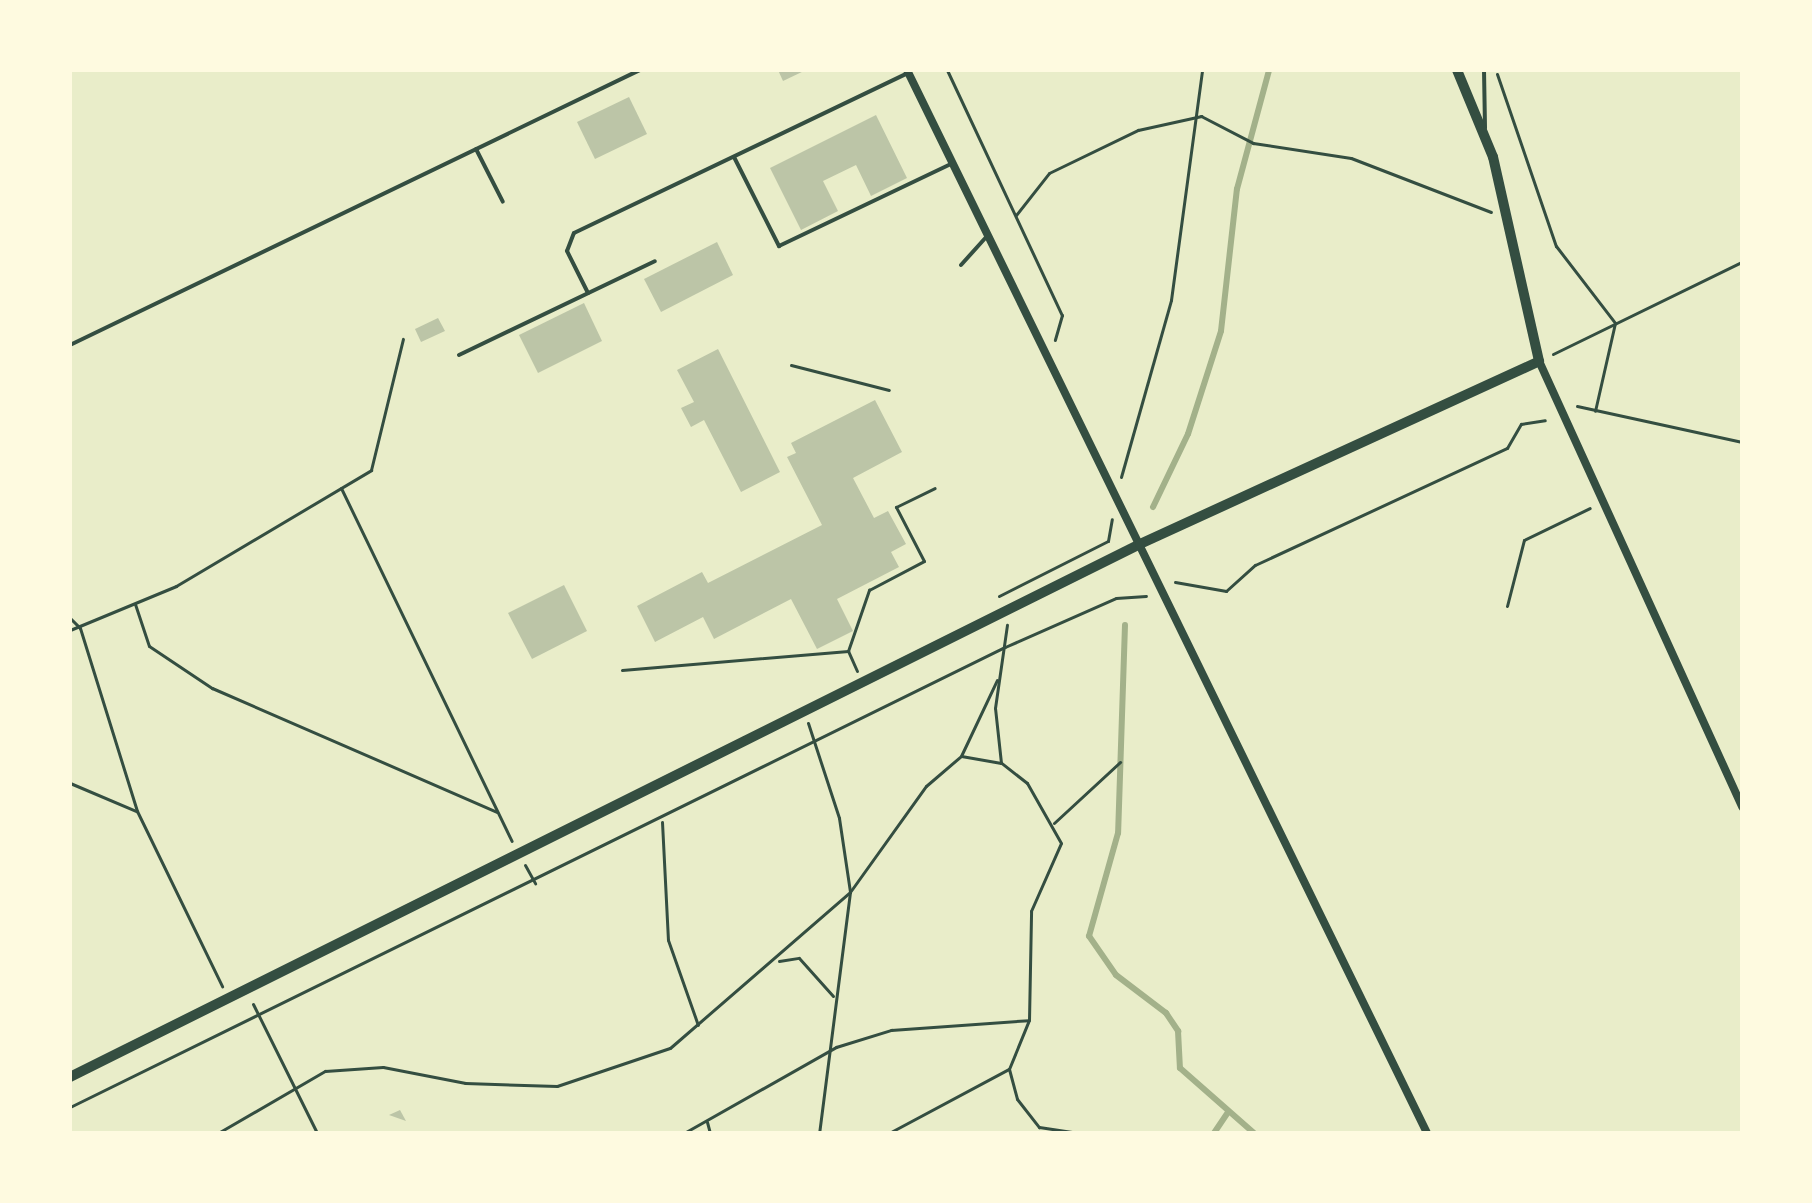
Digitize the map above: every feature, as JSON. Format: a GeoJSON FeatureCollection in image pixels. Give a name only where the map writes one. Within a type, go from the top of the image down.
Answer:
{"type":"FeatureCollection","features":[{"type":"Feature","properties":{"kind":"street"},"geometry":{"type":"LineString","coordinates":[[1457,70],[1486,136],[1539,361],[1601,504],[1742,807]]}},
{"type":"Feature","properties":{"kind":"street"},"geometry":{"type":"LineString","coordinates":[[908,71],[1427,1133]]}},
{"type":"Feature","properties":{"kind":"street"},"geometry":{"type":"LineString","coordinates":[[70,1077],[1140,544],[1539,361]]}},
{"type":"Feature","properties":{"kind":"lane"},"geometry":{"type":"LineString","coordinates":[[70,345],[640,70]]}},
{"type":"Feature","properties":{"kind":"lane"},"geometry":{"type":"LineString","coordinates":[[1484,70],[1486,136]]}},
{"type":"Feature","properties":{"kind":"lane"},"geometry":{"type":"LineString","coordinates":[[588,293],[567,251],[574,233],[908,71]]}},
{"type":"Feature","properties":{"kind":"lane"},"geometry":{"type":"LineString","coordinates":[[476,149],[503,202]]}},
{"type":"Feature","properties":{"kind":"lane"},"geometry":{"type":"LineString","coordinates":[[734,156],[779,246],[953,163]]}},
{"type":"Feature","properties":{"kind":"lane"},"geometry":{"type":"LineString","coordinates":[[961,265],[988,234]]}},
{"type":"Feature","properties":{"kind":"lane"},"geometry":{"type":"LineString","coordinates":[[459,355],[655,261]]}},
{"type":"Feature","properties":{"kind":"path"},"geometry":{"type":"LineString","coordinates":[[947,70],[1062,315],[1050,359]]}},
{"type":"Feature","properties":{"kind":"path"},"geometry":{"type":"LineString","coordinates":[[999,596],[1108,541],[1116,495],[1171,300],[1201,116],[1202,70]]}},
{"type":"Feature","properties":{"kind":"path"},"geometry":{"type":"LineString","coordinates":[[1496,70],[1556,246],[1615,323]]}},
{"type":"Feature","properties":{"kind":"path"},"geometry":{"type":"LineString","coordinates":[[1016,215],[1049,173],[1138,130],[1201,116],[1246,141],[1351,158],[1506,218]]}},
{"type":"Feature","properties":{"kind":"path"},"geometry":{"type":"LineString","coordinates":[[1539,361],[1742,262]]}},
{"type":"Feature","properties":{"kind":"path"},"geometry":{"type":"LineString","coordinates":[[1595,411],[1615,323]]}},
{"type":"Feature","properties":{"kind":"path"},"geometry":{"type":"LineString","coordinates":[[70,630],[135,604],[371,470],[403,339]]}},
{"type":"Feature","properties":{"kind":"path"},"geometry":{"type":"LineString","coordinates":[[791,365],[889,390]]}},
{"type":"Feature","properties":{"kind":"path"},"geometry":{"type":"LineString","coordinates":[[1577,406],[1742,442]]}},
{"type":"Feature","properties":{"kind":"path"},"geometry":{"type":"LineString","coordinates":[[1175,582],[1226,591],[1255,565],[1507,448],[1521,424],[1545,420]]}},
{"type":"Feature","properties":{"kind":"path"},"geometry":{"type":"LineString","coordinates":[[341,488],[497,812],[535,883]]}},
{"type":"Feature","properties":{"kind":"path"},"geometry":{"type":"LineString","coordinates":[[863,683],[848,651],[869,590],[924,561],[896,507],[935,488]]}},
{"type":"Feature","properties":{"kind":"path"},"geometry":{"type":"LineString","coordinates":[[1507,606],[1524,540],[1601,504]]}},
{"type":"Feature","properties":{"kind":"path"},"geometry":{"type":"LineString","coordinates":[[70,1107],[662,821],[1005,647],[1116,598],[1146,596]]}},
{"type":"Feature","properties":{"kind":"path"},"geometry":{"type":"LineString","coordinates":[[135,604],[149,646],[212,688],[497,812]]}},
{"type":"Feature","properties":{"kind":"path"},"geometry":{"type":"LineString","coordinates":[[70,618],[80,628],[137,811],[219,979]]}},
{"type":"Feature","properties":{"kind":"path"},"geometry":{"type":"LineString","coordinates":[[218,1133],[325,1071],[383,1067],[465,1083],[557,1086],[659,1053],[775,962],[850,892],[926,786],[961,756],[997,680],[1005,647]]}},
{"type":"Feature","properties":{"kind":"path"},"geometry":{"type":"LineString","coordinates":[[622,670],[848,651]]}},
{"type":"Feature","properties":{"kind":"path"},"geometry":{"type":"LineString","coordinates":[[997,680],[1001,763]]}},
{"type":"Feature","properties":{"kind":"path"},"geometry":{"type":"LineString","coordinates":[[803,713],[819,742],[850,892],[835,998],[836,1047],[819,1133]]}},
{"type":"Feature","properties":{"kind":"path"},"geometry":{"type":"LineString","coordinates":[[961,756],[1001,763],[1027,783],[1054,823],[1061,843],[1031,911],[1035,985],[1029,1020],[1009,1069],[1017,1099],[1039,1127],[1079,1133]]}},
{"type":"Feature","properties":{"kind":"path"},"geometry":{"type":"LineString","coordinates":[[1054,823],[1120,762]]}},
{"type":"Feature","properties":{"kind":"path"},"geometry":{"type":"LineString","coordinates":[[70,783],[137,811]]}},
{"type":"Feature","properties":{"kind":"path"},"geometry":{"type":"LineString","coordinates":[[662,821],[668,940],[698,1025]]}},
{"type":"Feature","properties":{"kind":"path"},"geometry":{"type":"LineString","coordinates":[[775,962],[799,958],[835,998]]}},
{"type":"Feature","properties":{"kind":"path"},"geometry":{"type":"LineString","coordinates":[[247,990],[317,1133]]}},
{"type":"Feature","properties":{"kind":"path"},"geometry":{"type":"LineString","coordinates":[[684,1133],[836,1047],[891,1030],[1029,1020]]}},
{"type":"Feature","properties":{"kind":"path"},"geometry":{"type":"LineString","coordinates":[[889,1133],[1009,1069]]}},
{"type":"Feature","properties":{"kind":"path"},"geometry":{"type":"LineString","coordinates":[[707,1122],[710,1133]]}},
{"type":"Feature","properties":{"kind":"building"},"geometry":{"type":"Polygon","coordinates":[[[778,70],[806,70],[783,81],[778,70]]]}},
{"type":"Feature","properties":{"kind":"building"},"geometry":{"type":"Polygon","coordinates":[[[629,97],[647,134],[595,159],[577,122],[629,97]]]}},
{"type":"Feature","properties":{"kind":"building"},"geometry":{"type":"Polygon","coordinates":[[[876,115],[907,178],[871,196],[856,165],[823,181],[838,211],[801,230],[770,168],[876,115]]]}},
{"type":"Feature","properties":{"kind":"building"},"geometry":{"type":"Polygon","coordinates":[[[717,242],[733,275],[661,312],[644,279],[717,242]]]}},
{"type":"Feature","properties":{"kind":"building"},"geometry":{"type":"Polygon","coordinates":[[[584,303],[602,341],[538,373],[519,335],[584,303]]]}},
{"type":"Feature","properties":{"kind":"building"},"geometry":{"type":"Polygon","coordinates":[[[438,318],[445,331],[421,342],[415,329],[438,318]]]}},
{"type":"Feature","properties":{"kind":"building"},"geometry":{"type":"Polygon","coordinates":[[[718,349],[780,472],[741,492],[704,420],[691,427],[681,408],[694,402],[677,370],[718,349]]]}},
{"type":"Feature","properties":{"kind":"building"},"geometry":{"type":"Polygon","coordinates":[[[875,400],[902,452],[853,478],[874,518],[888,511],[906,544],[891,552],[899,567],[837,599],[853,631],[817,649],[791,599],[714,639],[703,617],[655,642],[637,606],[702,572],[708,583],[822,525],[787,457],[796,453],[791,443],[875,400]]]}},
{"type":"Feature","properties":{"kind":"building"},"geometry":{"type":"Polygon","coordinates":[[[564,585],[587,631],[532,659],[508,613],[564,585]]]}},
{"type":"Feature","properties":{"kind":"building"},"geometry":{"type":"Polygon","coordinates":[[[400,1110],[406,1121],[389,1115],[400,1110]]]}},
{"type":"Feature","properties":{"kind":"waterway"},"geometry":{"type":"LineString","coordinates":[[1153,507],[1188,434],[1221,331],[1237,189],[1269,70]]}},
{"type":"Feature","properties":{"kind":"waterway"},"geometry":{"type":"LineString","coordinates":[[1125,625],[1118,833],[1089,936],[1116,975],[1166,1013],[1178,1031],[1180,1068],[1254,1133]]}},
{"type":"Feature","properties":{"kind":"waterway"},"geometry":{"type":"LineString","coordinates":[[1214,1133],[1228,1112]]}}]}
